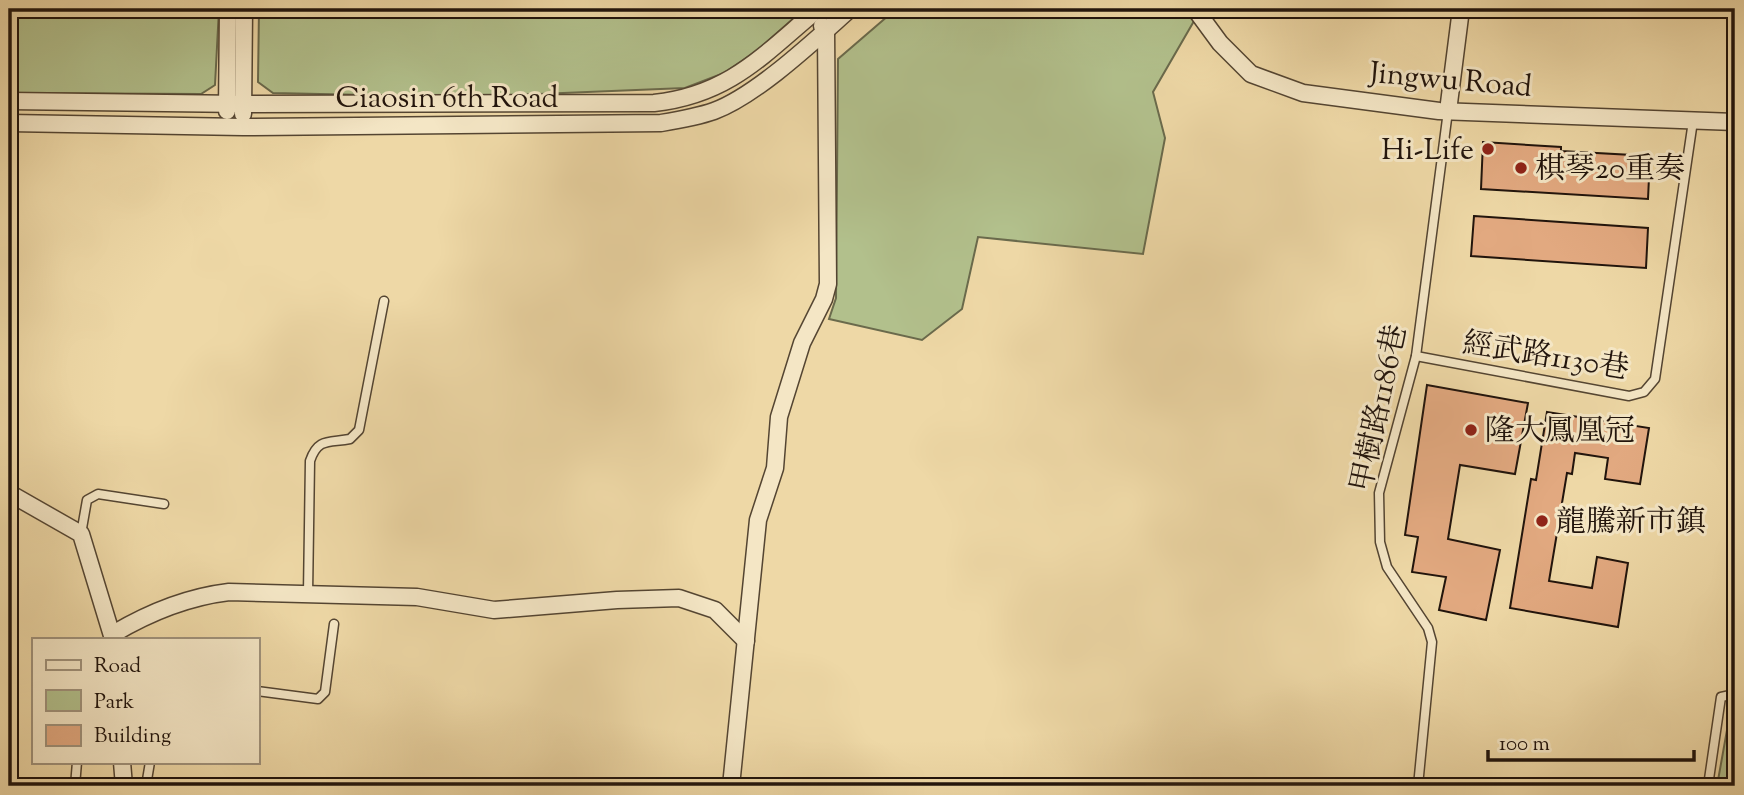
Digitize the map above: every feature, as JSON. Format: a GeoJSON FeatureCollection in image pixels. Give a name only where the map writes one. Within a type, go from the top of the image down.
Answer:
{"type":"FeatureCollection","features":[{"type":"Feature","properties":{"kind":"street"},"geometry":{"type":"LineString","coordinates":[[228,9],[235,127]]}},
{"type":"Feature","properties":{"kind":"street"},"geometry":{"type":"LineString","coordinates":[[235,104],[244,9]]}},
{"type":"Feature","properties":{"kind":"street","name":"Ciaosin 6th Road"},"geometry":{"type":"LineString","coordinates":[[9,123],[235,127],[661,123],[716,110],[735,100],[850,9]]}},
{"type":"Feature","properties":{"kind":"street","name":"Jingwu Road"},"geometry":{"type":"LineString","coordinates":[[1195,9],[1220,43],[1251,74],[1303,93],[1448,111],[1735,122]]}},
{"type":"Feature","properties":{"kind":"street"},"geometry":{"type":"LineString","coordinates":[[1448,111],[1461,9]]}},
{"type":"Feature","properties":{"kind":"street"},"geometry":{"type":"LineString","coordinates":[[731,786],[758,520],[775,468],[779,417],[802,343],[824,299],[828,284],[826,30],[815,12]]}},
{"type":"Feature","properties":{"kind":"street","name":"Ciaosin 6th Road"},"geometry":{"type":"LineString","coordinates":[[9,101],[235,104],[653,103],[681,100],[723,84],[740,73],[815,12]]}},
{"type":"Feature","properties":{"kind":"street"},"geometry":{"type":"LineString","coordinates":[[9,494],[81,534],[113,636],[140,618],[183,600],[229,592],[417,597],[494,610],[679,598],[715,610],[746,641]]}},
{"type":"Feature","properties":{"kind":"street"},"geometry":{"type":"LineString","coordinates":[[122,764],[124,786]]}},
{"type":"Feature","properties":{"kind":"lane","name":"甲樹路1186巷"},"geometry":{"type":"LineString","coordinates":[[1418,786],[1432,642],[1428,628],[1387,567],[1380,542],[1379,493],[1416,356],[1448,111]]}},
{"type":"Feature","properties":{"kind":"lane","name":"經武路1130巷"},"geometry":{"type":"LineString","coordinates":[[1416,356],[1629,396],[1644,392],[1655,379],[1693,121]]}},
{"type":"Feature","properties":{"kind":"lane"},"geometry":{"type":"LineString","coordinates":[[309,594],[310,461],[317,446],[351,439],[359,430],[384,301]]}},
{"type":"Feature","properties":{"kind":"lane"},"geometry":{"type":"LineString","coordinates":[[81,534],[87,500],[98,494],[164,504]]}},
{"type":"Feature","properties":{"kind":"lane"},"geometry":{"type":"LineString","coordinates":[[259,691],[318,699],[325,692],[334,624]]}},
{"type":"Feature","properties":{"kind":"lane"},"geometry":{"type":"LineString","coordinates":[[1708,786],[1721,697],[1735,694]]}},
{"type":"Feature","properties":{"kind":"lane"},"geometry":{"type":"LineString","coordinates":[[75,786],[77,764]]}},
{"type":"Feature","properties":{"kind":"lane"},"geometry":{"type":"LineString","coordinates":[[146,786],[150,764]]}},
{"type":"Feature","properties":{"kind":"green space"},"geometry":{"type":"Polygon","coordinates":[[[9,9],[219,9],[215,85],[201,94],[9,93],[9,9]]]}},
{"type":"Feature","properties":{"kind":"green space"},"geometry":{"type":"Polygon","coordinates":[[[259,9],[804,9],[758,50],[724,73],[685,88],[463,97],[273,93],[258,82],[259,9]]]}},
{"type":"Feature","properties":{"kind":"green space"},"geometry":{"type":"Polygon","coordinates":[[[896,9],[1185,9],[1194,21],[1153,92],[1165,138],[1143,254],[978,237],[962,309],[922,340],[829,319],[836,298],[838,59],[896,9]]]}},
{"type":"Feature","properties":{"kind":"green space"},"geometry":{"type":"Polygon","coordinates":[[[1732,702],[1735,703],[1735,786],[1717,786],[1732,702]]]}},
{"type":"Feature","properties":{"kind":"building"},"geometry":{"type":"Polygon","coordinates":[[[1483,142],[1561,147],[1561,151],[1650,156],[1648,199],[1481,189],[1483,142]]]}},
{"type":"Feature","properties":{"kind":"building"},"geometry":{"type":"Polygon","coordinates":[[[1474,216],[1648,228],[1646,268],[1471,256],[1474,216]]]}},
{"type":"Feature","properties":{"kind":"building"},"geometry":{"type":"Polygon","coordinates":[[[1427,385],[1528,403],[1515,474],[1460,465],[1448,539],[1500,550],[1486,620],[1439,610],[1446,577],[1412,572],[1418,537],[1405,535],[1427,385]]]}},
{"type":"Feature","properties":{"kind":"building"},"geometry":{"type":"Polygon","coordinates":[[[1547,412],[1649,428],[1640,484],[1605,479],[1608,458],[1575,453],[1572,474],[1567,473],[1549,581],[1592,588],[1597,557],[1628,563],[1618,627],[1510,608],[1531,479],[1536,480],[1547,412]]]}},
{"type":"Feature","properties":{"kind":"place","name":"Hi-Life"},"geometry":{"type":"Point","coordinates":[1488,149]}},
{"type":"Feature","properties":{"kind":"place","name":"棋琴20重奏"},"geometry":{"type":"Point","coordinates":[1521,168]}},
{"type":"Feature","properties":{"kind":"place","name":"隆大鳳凰冠"},"geometry":{"type":"Point","coordinates":[1471,430]}},
{"type":"Feature","properties":{"kind":"place","name":"龍騰新市鎮"},"geometry":{"type":"Point","coordinates":[1542,521]}}]}
